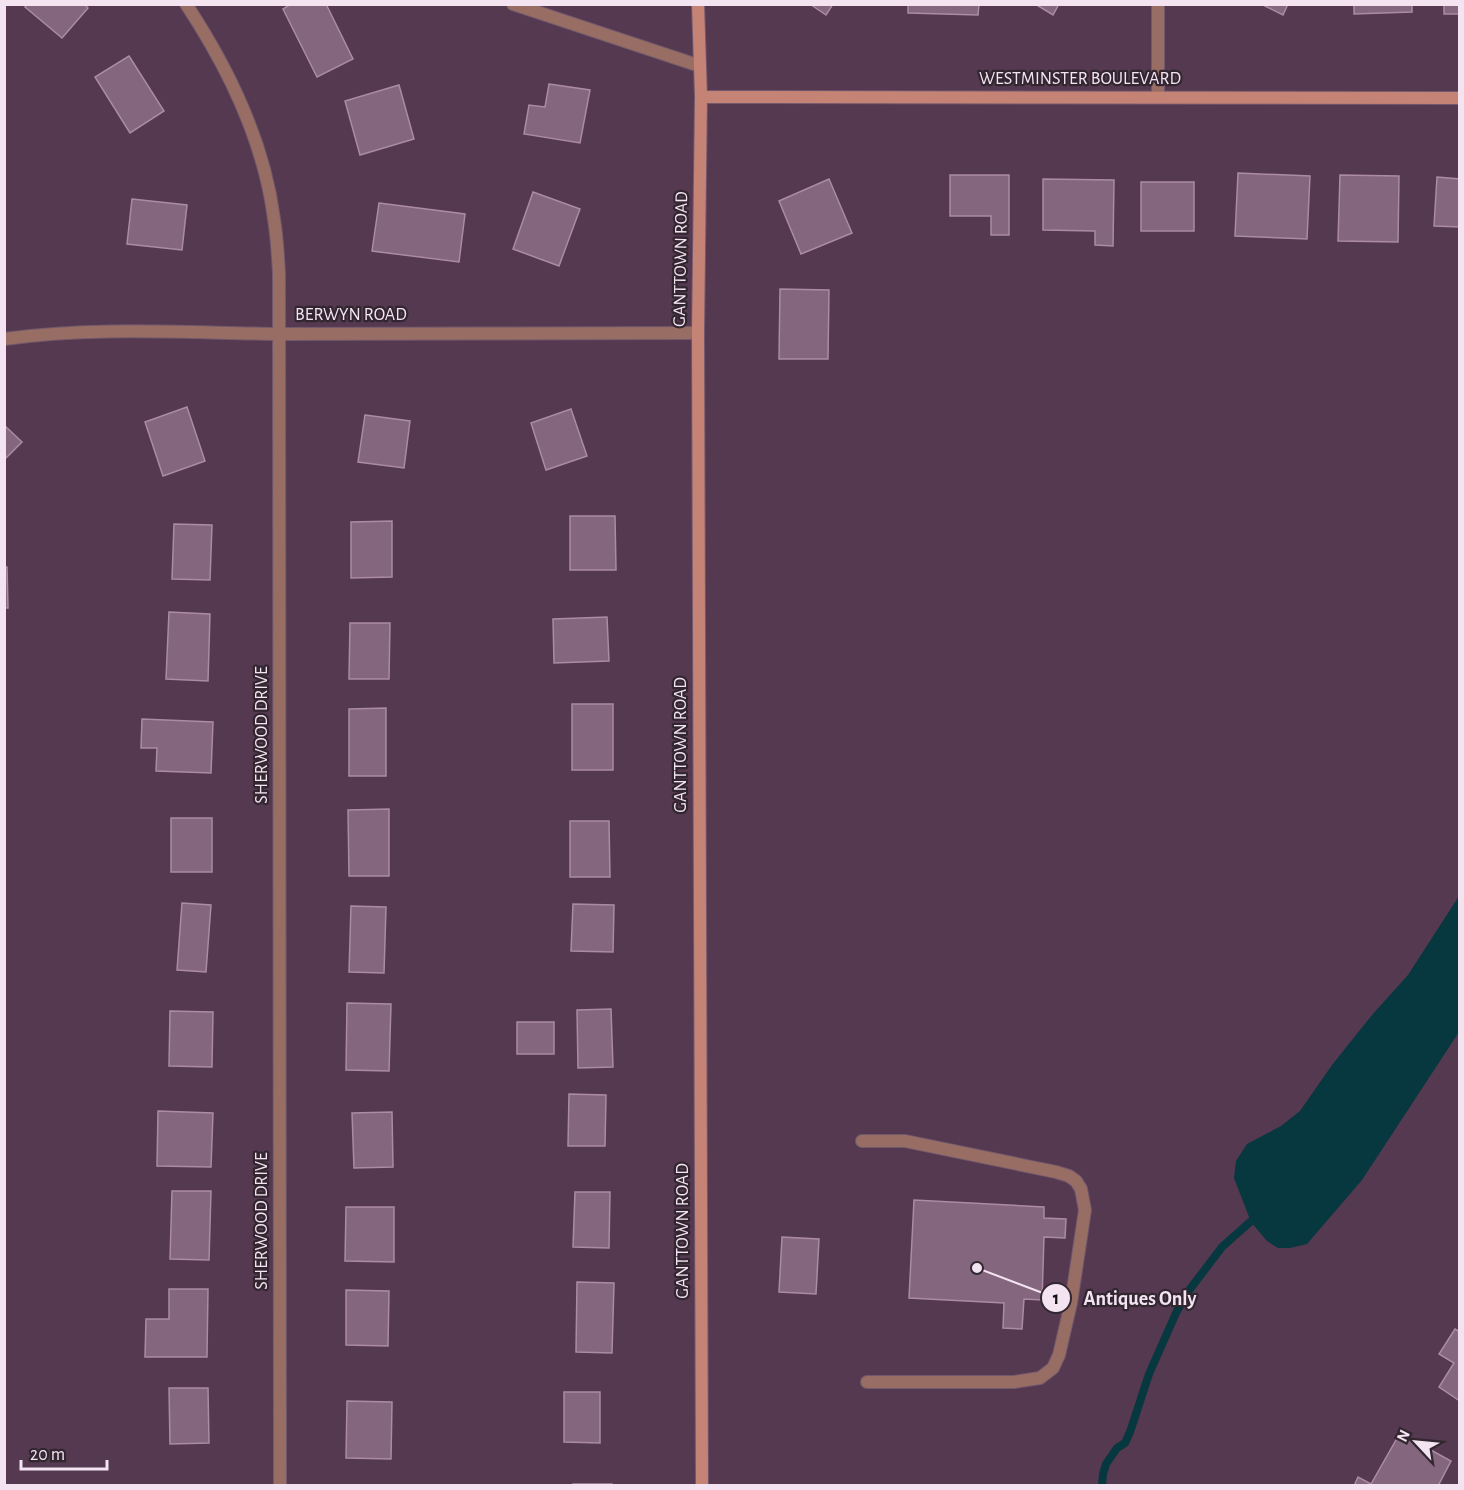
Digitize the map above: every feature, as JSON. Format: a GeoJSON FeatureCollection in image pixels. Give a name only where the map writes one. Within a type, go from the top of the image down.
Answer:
{"type":"FeatureCollection","features":[{"type":"Feature","properties":{"kind":"street","name":"SHERWOOD DRIVE"},"geometry":{"type":"LineString","coordinates":[[186,4],[208,38],[234,88],[252,130],[265,172],[274,218],[279,274],[280,1485]]}},
{"type":"Feature","properties":{"kind":"street"},"geometry":{"type":"LineString","coordinates":[[513,4],[700,66]]}},
{"type":"Feature","properties":{"kind":"street","name":"GANTTOWN ROAD"},"geometry":{"type":"LineString","coordinates":[[698,4],[701,97],[698,333],[702,1485]]}},
{"type":"Feature","properties":{"kind":"street"},"geometry":{"type":"LineString","coordinates":[[1158,4],[1158,97]]}},
{"type":"Feature","properties":{"kind":"street","name":"WESTMINSTER BOULEVARD"},"geometry":{"type":"LineString","coordinates":[[701,97],[1460,98]]}},
{"type":"Feature","properties":{"kind":"street","name":"BERWYN ROAD"},"geometry":{"type":"LineString","coordinates":[[4,339],[86,332],[698,333]]}},
{"type":"Feature","properties":{"kind":"street"},"geometry":{"type":"LineString","coordinates":[[862,1141],[905,1141],[1069,1176],[1082,1189],[1085,1210],[1071,1304],[1059,1355],[1053,1368],[1040,1378],[1014,1382],[867,1382]]}},
{"type":"Feature","properties":{"kind":"shaded area"},"geometry":{"type":"Polygon","coordinates":[[[1459,896],[1459,1032],[1362,1180],[1307,1244],[1278,1248],[1267,1241],[1251,1222],[1234,1178],[1236,1161],[1247,1144],[1281,1126],[1300,1111],[1332,1065],[1408,975],[1459,896]]]}},
{"type":"Feature","properties":{"kind":"building"},"geometry":{"type":"Polygon","coordinates":[[[28,4],[84,4],[88,8],[62,38],[25,7],[28,4]]]}},
{"type":"Feature","properties":{"kind":"building"},"geometry":{"type":"Polygon","coordinates":[[[291,4],[326,4],[353,59],[317,77],[283,9],[291,4]]]}},
{"type":"Feature","properties":{"kind":"building"},"geometry":{"type":"Polygon","coordinates":[[[810,4],[833,4],[826,15],[810,4]]]}},
{"type":"Feature","properties":{"kind":"building"},"geometry":{"type":"Polygon","coordinates":[[[908,4],[979,4],[978,15],[908,13],[908,4]]]}},
{"type":"Feature","properties":{"kind":"building"},"geometry":{"type":"Polygon","coordinates":[[[1035,4],[1059,4],[1053,15],[1035,4]]]}},
{"type":"Feature","properties":{"kind":"building"},"geometry":{"type":"Polygon","coordinates":[[[1261,4],[1288,4],[1283,15],[1261,4]]]}},
{"type":"Feature","properties":{"kind":"building"},"geometry":{"type":"Polygon","coordinates":[[[1354,4],[1412,4],[1412,12],[1354,14],[1354,4]]]}},
{"type":"Feature","properties":{"kind":"building"},"geometry":{"type":"Polygon","coordinates":[[[1444,4],[1460,4],[1460,14],[1444,14],[1444,4]]]}},
{"type":"Feature","properties":{"kind":"building"},"geometry":{"type":"Polygon","coordinates":[[[129,56],[164,111],[130,133],[95,77],[129,56]]]}},
{"type":"Feature","properties":{"kind":"building"},"geometry":{"type":"Polygon","coordinates":[[[549,84],[590,90],[580,143],[524,134],[529,105],[545,107],[549,84]]]}},
{"type":"Feature","properties":{"kind":"building"},"geometry":{"type":"Polygon","coordinates":[[[399,85],[414,139],[360,155],[345,101],[399,85]]]}},
{"type":"Feature","properties":{"kind":"building"},"geometry":{"type":"Polygon","coordinates":[[[1238,173],[1310,176],[1307,239],[1235,236],[1238,173]]]}},
{"type":"Feature","properties":{"kind":"building"},"geometry":{"type":"Polygon","coordinates":[[[950,175],[1009,175],[1009,235],[991,235],[991,216],[950,216],[950,175]]]}},
{"type":"Feature","properties":{"kind":"building"},"geometry":{"type":"Polygon","coordinates":[[[1340,175],[1399,176],[1398,242],[1338,241],[1340,175]]]}},
{"type":"Feature","properties":{"kind":"building"},"geometry":{"type":"Polygon","coordinates":[[[1437,177],[1460,179],[1460,227],[1434,226],[1437,177]]]}},
{"type":"Feature","properties":{"kind":"building"},"geometry":{"type":"Polygon","coordinates":[[[829,179],[852,233],[801,254],[779,201],[829,179]]]}},
{"type":"Feature","properties":{"kind":"building"},"geometry":{"type":"Polygon","coordinates":[[[1043,179],[1114,180],[1113,246],[1095,245],[1095,231],[1043,230],[1043,179]]]}},
{"type":"Feature","properties":{"kind":"building"},"geometry":{"type":"Polygon","coordinates":[[[1141,182],[1194,182],[1194,231],[1141,231],[1141,182]]]}},
{"type":"Feature","properties":{"kind":"building"},"geometry":{"type":"Polygon","coordinates":[[[533,192],[580,209],[559,266],[513,249],[533,192]]]}},
{"type":"Feature","properties":{"kind":"building"},"geometry":{"type":"Polygon","coordinates":[[[132,199],[187,205],[182,250],[127,244],[132,199]]]}},
{"type":"Feature","properties":{"kind":"building"},"geometry":{"type":"Polygon","coordinates":[[[379,203],[465,214],[459,262],[372,251],[379,203]]]}},
{"type":"Feature","properties":{"kind":"building"},"geometry":{"type":"Polygon","coordinates":[[[780,289],[829,290],[828,359],[779,359],[780,289]]]}},
{"type":"Feature","properties":{"kind":"building"},"geometry":{"type":"Polygon","coordinates":[[[187,407],[205,461],[163,476],[145,422],[187,407]]]}},
{"type":"Feature","properties":{"kind":"building"},"geometry":{"type":"Polygon","coordinates":[[[571,409],[587,456],[546,470],[531,423],[571,409]]]}},
{"type":"Feature","properties":{"kind":"building"},"geometry":{"type":"Polygon","coordinates":[[[365,415],[410,421],[404,468],[358,462],[365,415]]]}},
{"type":"Feature","properties":{"kind":"building"},"geometry":{"type":"Polygon","coordinates":[[[4,425],[22,442],[4,460],[4,425]]]}},
{"type":"Feature","properties":{"kind":"building"},"geometry":{"type":"Polygon","coordinates":[[[570,516],[615,516],[616,570],[570,570],[570,516]]]}},
{"type":"Feature","properties":{"kind":"building"},"geometry":{"type":"Polygon","coordinates":[[[392,521],[392,577],[351,578],[351,522],[392,521]]]}},
{"type":"Feature","properties":{"kind":"building"},"geometry":{"type":"Polygon","coordinates":[[[174,524],[212,525],[210,580],[172,579],[174,524]]]}},
{"type":"Feature","properties":{"kind":"building"},"geometry":{"type":"Polygon","coordinates":[[[4,567],[7,567],[8,608],[4,608],[4,567]]]}},
{"type":"Feature","properties":{"kind":"building"},"geometry":{"type":"Polygon","coordinates":[[[169,612],[210,614],[208,681],[166,679],[169,612]]]}},
{"type":"Feature","properties":{"kind":"building"},"geometry":{"type":"Polygon","coordinates":[[[607,617],[609,661],[554,663],[553,619],[607,617]]]}},
{"type":"Feature","properties":{"kind":"building"},"geometry":{"type":"Polygon","coordinates":[[[350,623],[390,623],[389,679],[349,679],[350,623]]]}},
{"type":"Feature","properties":{"kind":"building"},"geometry":{"type":"Polygon","coordinates":[[[572,704],[613,704],[613,770],[572,770],[572,704]]]}},
{"type":"Feature","properties":{"kind":"building"},"geometry":{"type":"Polygon","coordinates":[[[386,708],[386,776],[349,776],[349,709],[386,708]]]}},
{"type":"Feature","properties":{"kind":"building"},"geometry":{"type":"Polygon","coordinates":[[[142,719],[213,722],[211,773],[156,771],[157,748],[141,748],[142,719]]]}},
{"type":"Feature","properties":{"kind":"building"},"geometry":{"type":"Polygon","coordinates":[[[389,809],[389,876],[349,876],[348,810],[389,809]]]}},
{"type":"Feature","properties":{"kind":"building"},"geometry":{"type":"Polygon","coordinates":[[[171,818],[212,818],[212,872],[171,872],[171,818]]]}},
{"type":"Feature","properties":{"kind":"building"},"geometry":{"type":"Polygon","coordinates":[[[570,821],[609,821],[610,877],[570,877],[570,821]]]}},
{"type":"Feature","properties":{"kind":"building"},"geometry":{"type":"Polygon","coordinates":[[[182,903],[211,905],[206,972],[177,970],[182,903]]]}},
{"type":"Feature","properties":{"kind":"building"},"geometry":{"type":"Polygon","coordinates":[[[573,904],[614,905],[613,952],[571,951],[573,904]]]}},
{"type":"Feature","properties":{"kind":"building"},"geometry":{"type":"Polygon","coordinates":[[[351,906],[386,907],[384,973],[349,972],[351,906]]]}},
{"type":"Feature","properties":{"kind":"building"},"geometry":{"type":"Polygon","coordinates":[[[347,1003],[391,1004],[389,1071],[346,1070],[347,1003]]]}},
{"type":"Feature","properties":{"kind":"building"},"geometry":{"type":"Polygon","coordinates":[[[611,1009],[613,1067],[578,1068],[577,1010],[611,1009]]]}},
{"type":"Feature","properties":{"kind":"building"},"geometry":{"type":"Polygon","coordinates":[[[170,1011],[213,1012],[212,1067],[169,1066],[170,1011]]]}},
{"type":"Feature","properties":{"kind":"building"},"geometry":{"type":"Polygon","coordinates":[[[517,1022],[554,1022],[554,1054],[517,1054],[517,1022]]]}},
{"type":"Feature","properties":{"kind":"building"},"geometry":{"type":"Polygon","coordinates":[[[569,1094],[606,1095],[605,1146],[568,1146],[569,1094]]]}},
{"type":"Feature","properties":{"kind":"building"},"geometry":{"type":"Polygon","coordinates":[[[158,1111],[213,1113],[211,1167],[157,1166],[158,1111]]]}},
{"type":"Feature","properties":{"kind":"building"},"geometry":{"type":"Polygon","coordinates":[[[392,1112],[393,1167],[354,1168],[352,1113],[392,1112]]]}},
{"type":"Feature","properties":{"kind":"building"},"geometry":{"type":"Polygon","coordinates":[[[172,1191],[211,1191],[209,1260],[170,1259],[172,1191]]]}},
{"type":"Feature","properties":{"kind":"building"},"geometry":{"type":"Polygon","coordinates":[[[575,1192],[610,1192],[609,1248],[573,1247],[575,1192]]]}},
{"type":"Feature","properties":{"kind":"building"},"geometry":{"type":"Polygon","coordinates":[[[914,1200],[1044,1207],[1044,1218],[1066,1219],[1065,1238],[1044,1237],[1042,1300],[1024,1299],[1022,1329],[1003,1328],[1004,1303],[909,1298],[914,1200]]]}},
{"type":"Feature","properties":{"kind":"building"},"geometry":{"type":"Polygon","coordinates":[[[346,1207],[394,1207],[394,1262],[345,1261],[346,1207]]]}},
{"type":"Feature","properties":{"kind":"building"},"geometry":{"type":"Polygon","coordinates":[[[782,1237],[819,1239],[816,1294],[779,1292],[782,1237]]]}},
{"type":"Feature","properties":{"kind":"building"},"geometry":{"type":"Polygon","coordinates":[[[577,1282],[614,1283],[612,1353],[576,1352],[577,1282]]]}},
{"type":"Feature","properties":{"kind":"building"},"geometry":{"type":"Polygon","coordinates":[[[169,1289],[208,1289],[207,1357],[145,1357],[146,1319],[169,1319],[169,1289]]]}},
{"type":"Feature","properties":{"kind":"building"},"geometry":{"type":"Polygon","coordinates":[[[346,1290],[389,1291],[388,1346],[346,1345],[346,1290]]]}},
{"type":"Feature","properties":{"kind":"building"},"geometry":{"type":"Polygon","coordinates":[[[1455,1329],[1460,1332],[1460,1401],[1439,1387],[1454,1363],[1439,1354],[1455,1329]]]}},
{"type":"Feature","properties":{"kind":"building"},"geometry":{"type":"Polygon","coordinates":[[[169,1388],[208,1388],[209,1443],[170,1444],[169,1388]]]}},
{"type":"Feature","properties":{"kind":"building"},"geometry":{"type":"Polygon","coordinates":[[[564,1392],[600,1392],[600,1443],[564,1442],[564,1392]]]}},
{"type":"Feature","properties":{"kind":"building"},"geometry":{"type":"Polygon","coordinates":[[[347,1401],[392,1402],[391,1459],[346,1458],[347,1401]]]}},
{"type":"Feature","properties":{"kind":"building"},"geometry":{"type":"Polygon","coordinates":[[[1400,1433],[1451,1461],[1438,1486],[1354,1486],[1358,1477],[1371,1484],[1400,1433]]]}},
{"type":"Feature","properties":{"kind":"building"},"geometry":{"type":"Polygon","coordinates":[[[573,1484],[612,1484],[612,1486],[573,1486],[573,1484]]]}},
{"type":"Feature","properties":{"kind":"waterway"},"geometry":{"type":"LineString","coordinates":[[1102,1486],[1106,1464],[1117,1448],[1125,1443],[1149,1374],[1187,1293],[1222,1247],[1259,1214]]}},
{"type":"Feature","properties":{"kind":"place","name":"Antiques Only"},"geometry":{"type":"Point","coordinates":[977,1268]}}]}
